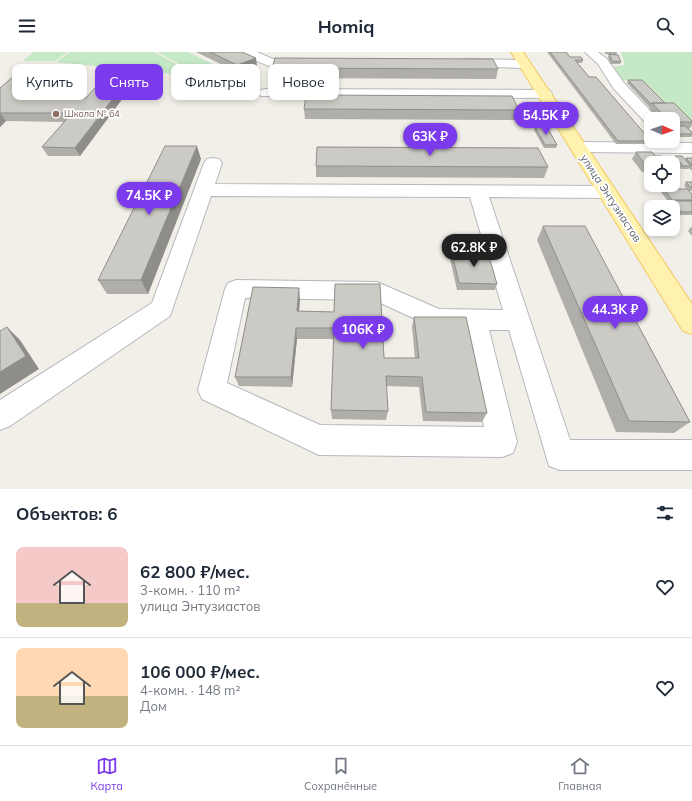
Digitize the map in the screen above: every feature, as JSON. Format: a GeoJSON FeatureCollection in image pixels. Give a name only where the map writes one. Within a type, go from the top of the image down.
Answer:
{"type":"FeatureCollection","features":[{"type":"Feature","properties":{"kind":"main road","name":"улица Энтузиастов"},"geometry":{"type":"LineString","coordinates":[[521,58],[692,324]]}},
{"type":"Feature","properties":{"kind":"lane"},"geometry":{"type":"LineString","coordinates":[[247,52],[271,63],[314,63]]}},
{"type":"Feature","properties":{"kind":"lane"},"geometry":{"type":"LineString","coordinates":[[591,52],[603,62],[619,86],[644,113]]}},
{"type":"Feature","properties":{"kind":"lane"},"geometry":{"type":"LineString","coordinates":[[458,63],[521,58]]}},
{"type":"Feature","properties":{"kind":"lane"},"geometry":{"type":"LineString","coordinates":[[266,93],[545,94]]}},
{"type":"Feature","properties":{"kind":"lane"},"geometry":{"type":"LineString","coordinates":[[578,147],[644,146]]}},
{"type":"Feature","properties":{"kind":"lane"},"geometry":{"type":"LineString","coordinates":[[0,416],[162,309],[213,164]]}},
{"type":"Feature","properties":{"kind":"lane"},"geometry":{"type":"LineString","coordinates":[[204,190],[607,192]]}},
{"type":"Feature","properties":{"kind":"lane"},"geometry":{"type":"LineString","coordinates":[[478,192],[560,455],[692,455]]}},
{"type":"Feature","properties":{"kind":"lane"},"geometry":{"type":"LineString","coordinates":[[475,320],[502,442],[319,440],[212,390],[236,289],[377,291],[437,319],[518,320]]}},
{"type":"Feature","properties":{"kind":"green space"},"geometry":{"type":"Polygon","coordinates":[[[34,52],[67,52],[55,61],[23,61],[34,52]]]}},
{"type":"Feature","properties":{"kind":"green space"},"geometry":{"type":"Polygon","coordinates":[[[70,52],[154,52],[177,64],[171,64],[171,74],[163,73],[163,64],[95,64],[95,66],[87,64],[56,62],[70,52]]]}},
{"type":"Feature","properties":{"kind":"green space"},"geometry":{"type":"Polygon","coordinates":[[[157,52],[188,52],[212,64],[179,64],[157,52]]]}},
{"type":"Feature","properties":{"kind":"green space"},"geometry":{"type":"Polygon","coordinates":[[[621,52],[692,52],[692,129],[680,117],[680,112],[675,112],[648,85],[639,82],[622,80],[613,67],[625,65],[621,52]]]}},
{"type":"Feature","properties":{"kind":"building"},"geometry":{"type":"Polygon","coordinates":[[[210,52],[242,52],[256,58],[240,64],[235,64],[210,52]]]}},
{"type":"Feature","properties":{"kind":"building"},"geometry":{"type":"Polygon","coordinates":[[[550,52],[566,52],[570,57],[581,57],[583,60],[575,60],[589,77],[596,77],[644,133],[644,141],[618,141],[550,52]]]}},
{"type":"Feature","properties":{"kind":"building"},"geometry":{"type":"Polygon","coordinates":[[[609,54],[618,55],[621,62],[612,61],[609,54]]]}},
{"type":"Feature","properties":{"kind":"building"},"geometry":{"type":"Polygon","coordinates":[[[275,58],[493,59],[498,69],[339,68],[339,64],[273,64],[275,58]]]}},
{"type":"Feature","properties":{"kind":"building"},"geometry":{"type":"Polygon","coordinates":[[[12,78],[12,100],[87,100],[87,97],[95,88],[95,100],[112,100],[75,148],[42,147],[72,113],[0,113],[0,88],[12,78]]]}},
{"type":"Feature","properties":{"kind":"building"},"geometry":{"type":"Polygon","coordinates":[[[628,80],[642,80],[665,103],[651,104],[628,80]]]}},
{"type":"Feature","properties":{"kind":"building"},"geometry":{"type":"Polygon","coordinates":[[[339,95],[512,96],[519,110],[304,109],[305,100],[339,100],[339,95]]]}},
{"type":"Feature","properties":{"kind":"building"},"geometry":{"type":"Polygon","coordinates":[[[652,103],[674,103],[692,122],[680,122],[680,112],[660,112],[652,103]]]}},
{"type":"Feature","properties":{"kind":"building"},"geometry":{"type":"Polygon","coordinates":[[[680,126],[685,126],[692,132],[692,134],[680,134],[680,126]]]}},
{"type":"Feature","properties":{"kind":"building"},"geometry":{"type":"Polygon","coordinates":[[[535,127],[547,127],[557,145],[545,145],[535,127]]]}},
{"type":"Feature","properties":{"kind":"building"},"geometry":{"type":"Polygon","coordinates":[[[165,146],[197,146],[141,280],[98,280],[165,146]]]}},
{"type":"Feature","properties":{"kind":"building"},"geometry":{"type":"Polygon","coordinates":[[[317,147],[538,148],[548,167],[316,166],[317,147]]]}},
{"type":"Feature","properties":{"kind":"building"},"geometry":{"type":"Polygon","coordinates":[[[636,152],[652,152],[655,156],[644,156],[644,163],[636,152]]]}},
{"type":"Feature","properties":{"kind":"building"},"geometry":{"type":"Polygon","coordinates":[[[680,156],[682,156],[691,166],[683,166],[680,162],[680,156]]]}},
{"type":"Feature","properties":{"kind":"building"},"geometry":{"type":"Polygon","coordinates":[[[686,158],[692,158],[692,165],[686,158]]]}},
{"type":"Feature","properties":{"kind":"building"},"geometry":{"type":"Polygon","coordinates":[[[686,182],[692,182],[692,187],[690,187],[686,182]]]}},
{"type":"Feature","properties":{"kind":"building"},"geometry":{"type":"Polygon","coordinates":[[[680,189],[687,189],[692,194],[692,200],[672,200],[666,192],[680,192],[680,189]]]}},
{"type":"Feature","properties":{"kind":"building"},"geometry":{"type":"Polygon","coordinates":[[[680,201],[692,201],[692,212],[681,212],[680,201]]]}},
{"type":"Feature","properties":{"kind":"building"},"geometry":{"type":"Polygon","coordinates":[[[543,226],[585,226],[690,422],[629,421],[543,226]]]}},
{"type":"Feature","properties":{"kind":"building"},"geometry":{"type":"Polygon","coordinates":[[[452,253],[488,253],[497,284],[459,283],[452,253]]]}},
{"type":"Feature","properties":{"kind":"building"},"geometry":{"type":"Polygon","coordinates":[[[335,284],[380,284],[384,358],[419,358],[414,317],[466,317],[487,413],[426,412],[422,377],[386,376],[388,411],[331,410],[334,328],[296,328],[291,377],[235,377],[253,287],[299,288],[297,311],[334,312],[335,284]]]}},
{"type":"Feature","properties":{"kind":"building"},"geometry":{"type":"Polygon","coordinates":[[[7,327],[26,356],[0,372],[0,331],[7,327]]]}},
{"type":"Feature","properties":{"kind":"place","name":"Школа № 64"},"geometry":{"type":"Point","coordinates":[56,114]}}]}
